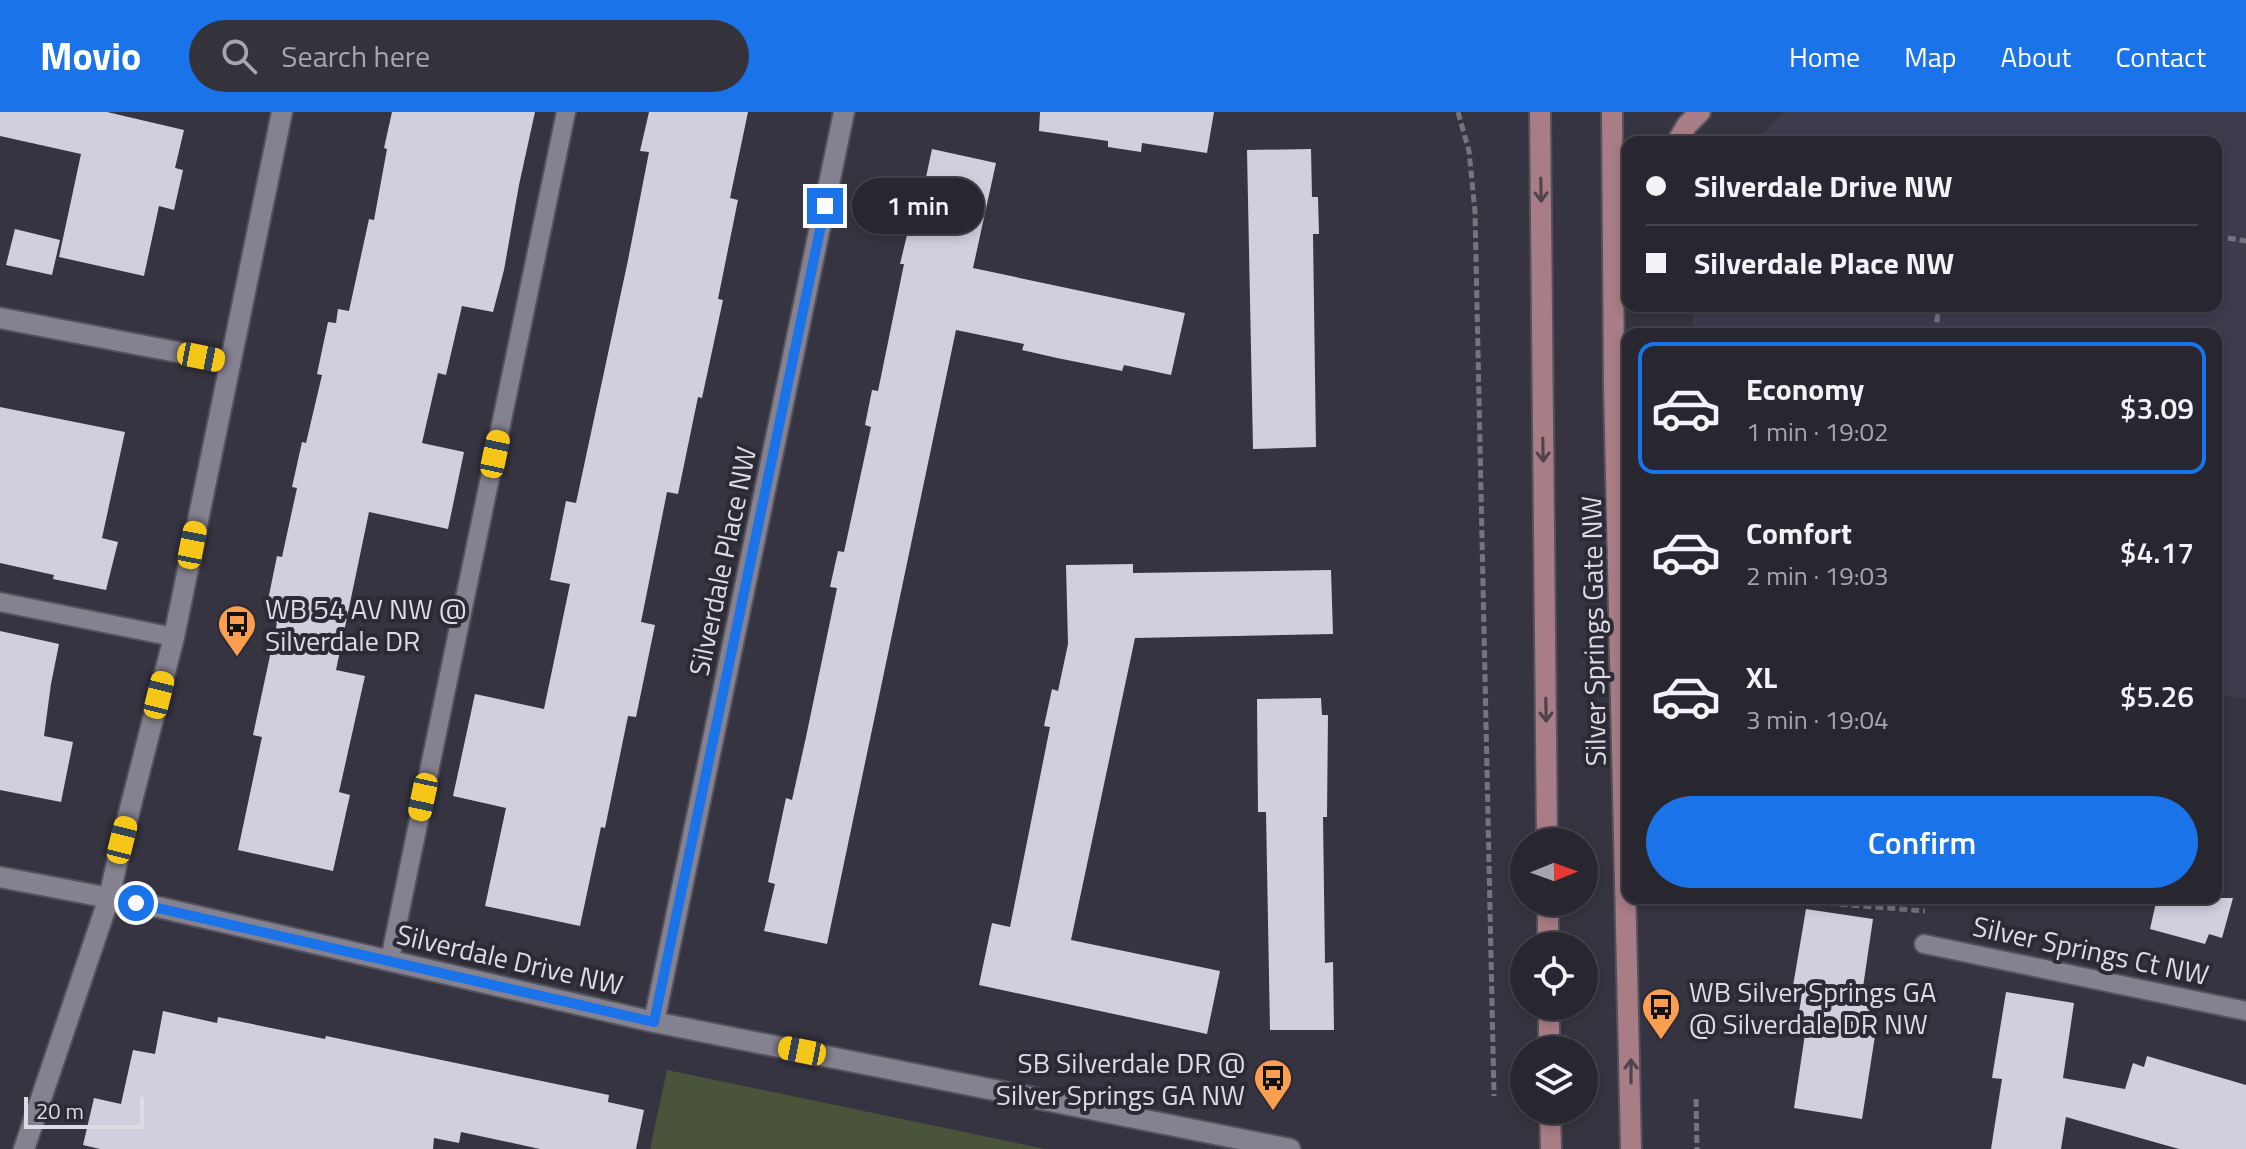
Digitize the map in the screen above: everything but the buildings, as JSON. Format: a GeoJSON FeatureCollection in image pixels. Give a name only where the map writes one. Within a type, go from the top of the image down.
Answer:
{"type":"FeatureCollection","features":[{"type":"Feature","properties":{"kind":"street"},"geometry":{"type":"LineString","coordinates":[[24,1149],[109,898],[174,637],[282,112]]}},
{"type":"Feature","properties":{"kind":"street","name":"Silverdale Place NW"},"geometry":{"type":"LineString","coordinates":[[654,1022],[844,112]]}},
{"type":"Feature","properties":{"kind":"street"},"geometry":{"type":"LineString","coordinates":[[1528,112],[1540,122]]}},
{"type":"Feature","properties":{"kind":"street","name":"Silver Springs Gate NW"},"geometry":{"type":"LineString","coordinates":[[1612,112],[1614,388],[1622,504]]}},
{"type":"Feature","properties":{"kind":"street"},"geometry":{"type":"LineString","coordinates":[[1681,136],[1700,112]]}},
{"type":"Feature","properties":{"kind":"street","name":"Silver Springs Gate NW"},"geometry":{"type":"LineString","coordinates":[[1540,122],[1547,828]]}},
{"type":"Feature","properties":{"kind":"street"},"geometry":{"type":"LineString","coordinates":[[1615,247],[1622,235]]}},
{"type":"Feature","properties":{"kind":"street"},"geometry":{"type":"LineString","coordinates":[[0,318],[229,362]]}},
{"type":"Feature","properties":{"kind":"street","name":"Silverdale Drive NW"},"geometry":{"type":"LineString","coordinates":[[0,877],[390,959],[654,1022],[1290,1149]]}},
{"type":"Feature","properties":{"kind":"street","name":"Silver Springs Gate NW"},"geometry":{"type":"LineString","coordinates":[[1628,904],[1631,1149]]}},
{"type":"Feature","properties":{"kind":"street"},"geometry":{"type":"LineString","coordinates":[[1550,1124],[1551,1149]]}},
{"type":"Feature","properties":{"kind":"lane"},"geometry":{"type":"LineString","coordinates":[[390,959],[566,112]]}},
{"type":"Feature","properties":{"kind":"lane"},"geometry":{"type":"LineString","coordinates":[[0,602],[174,637]]}},
{"type":"Feature","properties":{"kind":"lane","name":"Silver Springs Ct NW"},"geometry":{"type":"LineString","coordinates":[[1924,944],[2246,1011]]}},
{"type":"Feature","properties":{"kind":"path"},"geometry":{"type":"LineString","coordinates":[[1458,112],[1469,151],[1475,212],[1494,1096]]}},
{"type":"Feature","properties":{"kind":"path"},"geometry":{"type":"LineString","coordinates":[[2222,237],[2246,241]]}},
{"type":"Feature","properties":{"kind":"path"},"geometry":{"type":"LineString","coordinates":[[1838,904],[1925,911]]}},
{"type":"Feature","properties":{"kind":"path"},"geometry":{"type":"LineString","coordinates":[[1696,1099],[1697,1149]]}},
{"type":"Feature","properties":{"kind":"shaded area"},"geometry":{"type":"Polygon","coordinates":[[[1784,112],[2246,112],[2246,699],[2222,695],[2222,328],[1693,328],[1693,312],[2222,312],[2222,136],[1760,136],[1784,112]]]}},
{"type":"Feature","properties":{"kind":"green space"},"geometry":{"type":"Polygon","coordinates":[[[667,1070],[1045,1149],[650,1149],[667,1070]]]}},
{"type":"Feature","properties":{"kind":"place","name":"WB 54 AV NW @ Silverdale DR"},"geometry":{"type":"Point","coordinates":[237,658]}},
{"type":"Feature","properties":{"kind":"place","name":"WB Silver Springs GA @ Silverdale DR NW"},"geometry":{"type":"Point","coordinates":[1661,1041]}},
{"type":"Feature","properties":{"kind":"place","name":"SB Silverdale DR @ Silver Springs GA NW"},"geometry":{"type":"Point","coordinates":[1273,1112]}},
{"type":"Feature","properties":{"kind":"route"},"geometry":{"type":"LineString","coordinates":[[136,903],[654,1022],[825,206]]}}]}
